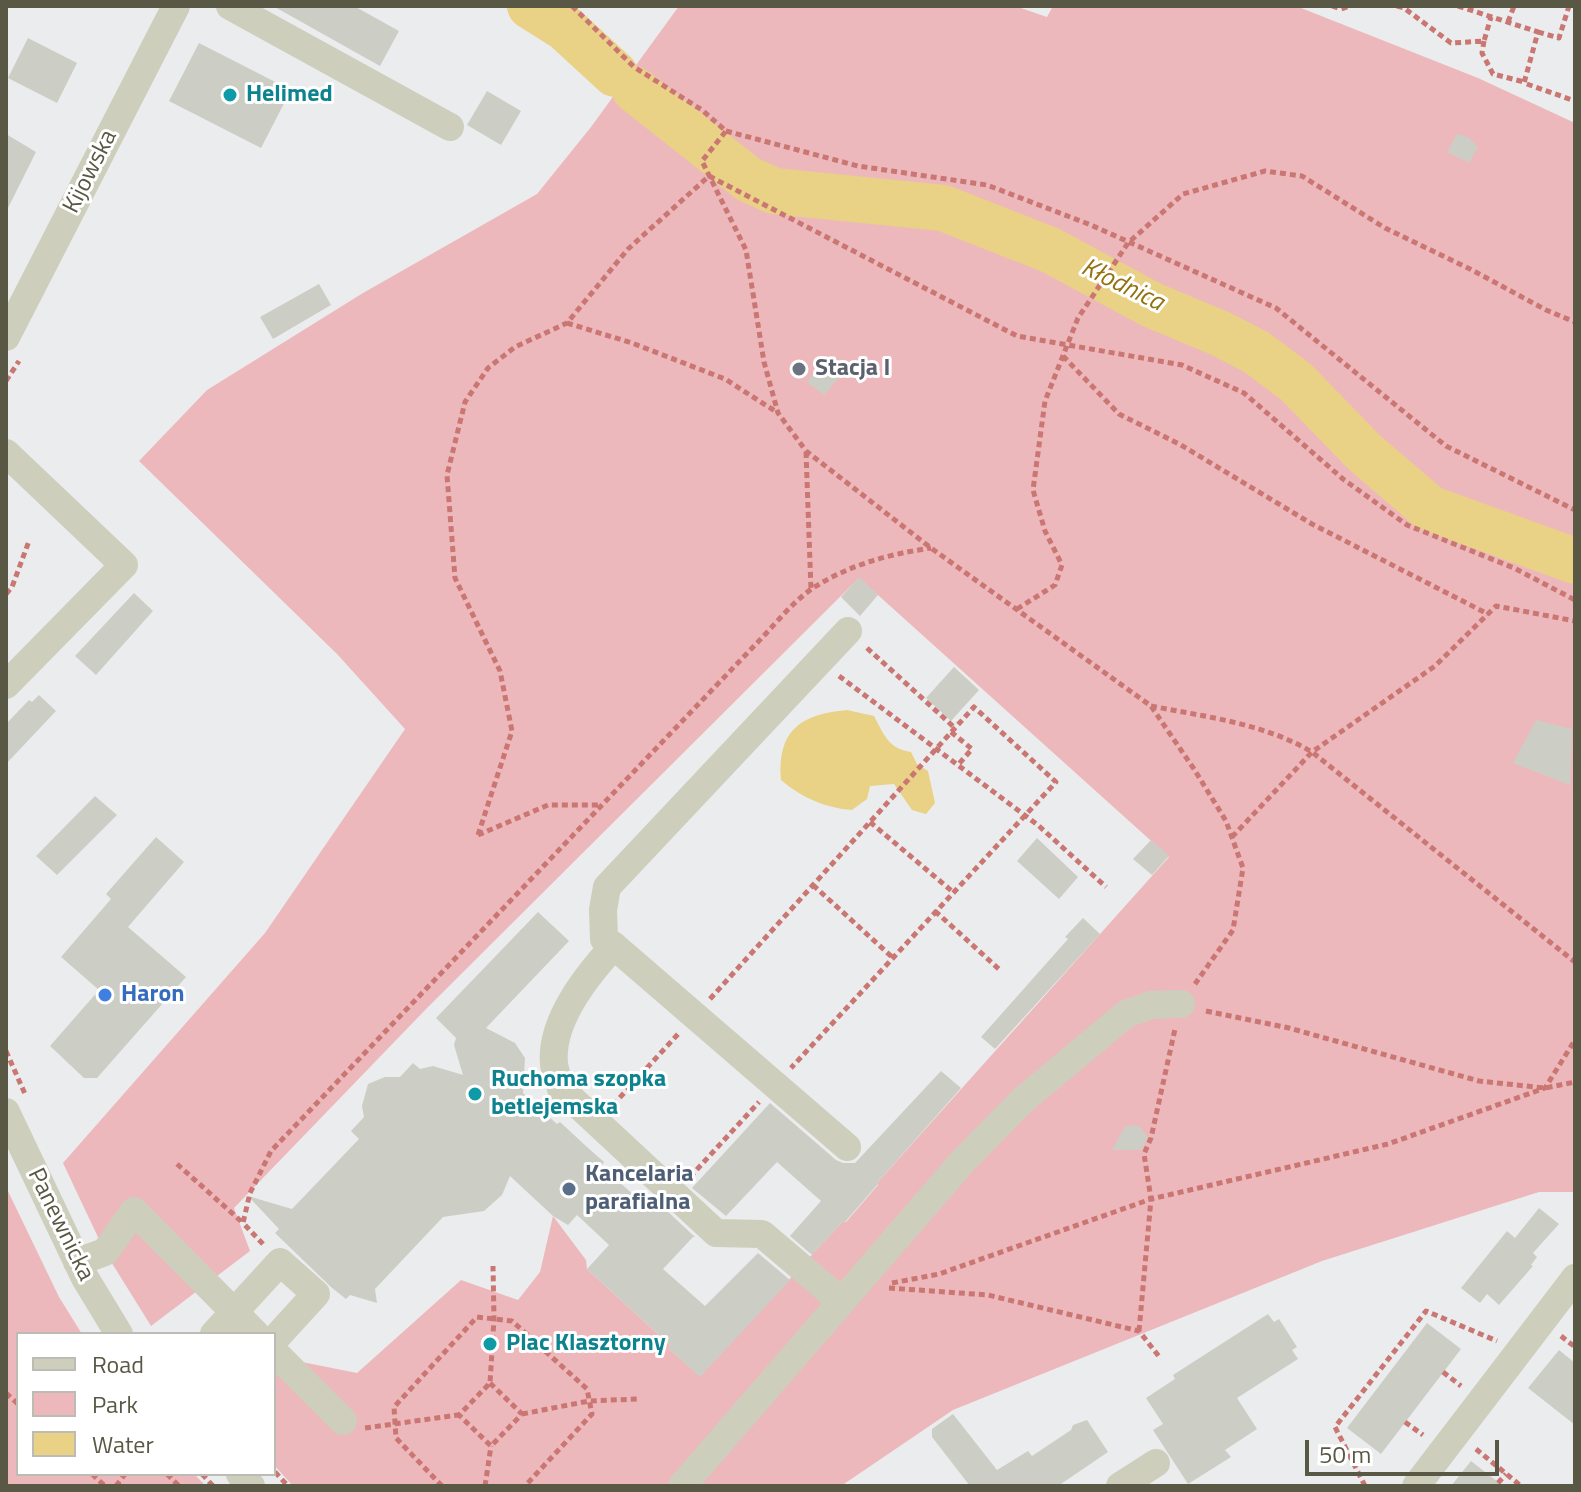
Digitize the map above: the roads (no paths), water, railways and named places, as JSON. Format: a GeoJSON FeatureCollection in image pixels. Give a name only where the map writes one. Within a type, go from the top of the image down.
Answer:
{"type":"FeatureCollection","features":[{"type":"Feature","properties":{"kind":"street","name":"Kijowska"},"geometry":{"type":"LineString","coordinates":[[6,337],[176,6]]}},
{"type":"Feature","properties":{"kind":"street"},"geometry":{"type":"LineString","coordinates":[[230,6],[450,127]]}},
{"type":"Feature","properties":{"kind":"street"},"geometry":{"type":"LineString","coordinates":[[6,453],[124,565],[6,685]]}},
{"type":"Feature","properties":{"kind":"street"},"geometry":{"type":"LineString","coordinates":[[847,1147],[604,939],[607,887],[848,631]]}},
{"type":"Feature","properties":{"kind":"street"},"geometry":{"type":"LineString","coordinates":[[614,946],[588,974],[557,1031],[554,1063],[561,1089],[716,1233],[762,1234],[841,1301]]}},
{"type":"Feature","properties":{"kind":"street"},"geometry":{"type":"LineString","coordinates":[[682,1486],[963,1161],[1024,1099],[1126,1014],[1151,1005],[1181,1004]]}},
{"type":"Feature","properties":{"kind":"street","name":"Panewnicka"},"geometry":{"type":"LineString","coordinates":[[6,1112],[14,1149],[118,1332]]}},
{"type":"Feature","properties":{"kind":"street"},"geometry":{"type":"LineString","coordinates":[[77,1262],[105,1252],[134,1211],[254,1332]]}},
{"type":"Feature","properties":{"kind":"street"},"geometry":{"type":"LineString","coordinates":[[216,1332],[280,1262],[316,1294],[276,1338]]}},
{"type":"Feature","properties":{"kind":"street"},"geometry":{"type":"LineString","coordinates":[[1416,1486],[1575,1278]]}},
{"type":"Feature","properties":{"kind":"street"},"geometry":{"type":"LineString","coordinates":[[276,1354],[348,1425]]}},
{"type":"Feature","properties":{"kind":"street"},"geometry":{"type":"LineString","coordinates":[[1120,1486],[1156,1463]]}},
{"type":"Feature","properties":{"kind":"water"},"geometry":{"type":"Polygon","coordinates":[[[847,710],[874,716],[888,740],[897,748],[911,752],[917,764],[928,771],[935,803],[926,814],[912,810],[894,784],[870,786],[867,799],[852,810],[815,801],[781,780],[783,749],[795,728],[816,716],[847,710]]]}},
{"type":"Feature","properties":{"kind":"waterway","name":"Kłodnica"},"geometry":{"type":"LineString","coordinates":[[530,6],[565,28],[615,74]]}},
{"type":"Feature","properties":{"kind":"waterway","name":"Kłodnica"},"geometry":{"type":"LineString","coordinates":[[635,90],[748,179],[774,191],[943,208],[1050,250],[1152,305],[1219,333],[1256,352],[1296,382],[1364,452],[1429,508],[1575,561]]}},
{"type":"Feature","properties":{"kind":"place","name":"Helimed"},"geometry":{"type":"Point","coordinates":[230,95]}},
{"type":"Feature","properties":{"kind":"place","name":"Stacja I"},"geometry":{"type":"Point","coordinates":[799,369]}},
{"type":"Feature","properties":{"kind":"place","name":"Haron"},"geometry":{"type":"Point","coordinates":[105,995]}},
{"type":"Feature","properties":{"kind":"place","name":"Ruchoma szopka betlejemska"},"geometry":{"type":"Point","coordinates":[475,1094]}},
{"type":"Feature","properties":{"kind":"place","name":"Kancelaria parafialna"},"geometry":{"type":"Point","coordinates":[569,1189]}},
{"type":"Feature","properties":{"kind":"place","name":"Plac Klasztorny"},"geometry":{"type":"Point","coordinates":[490,1344]}}]}
